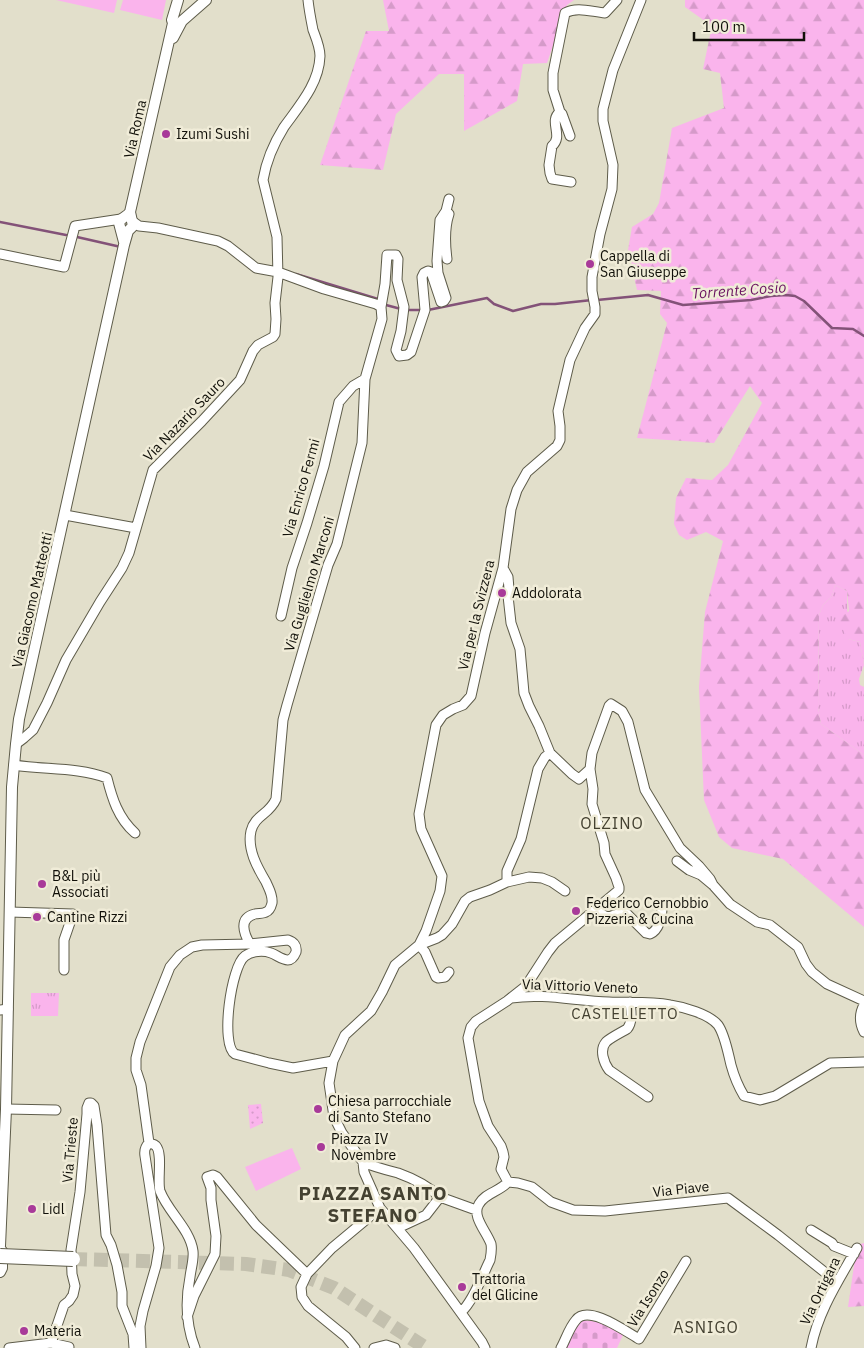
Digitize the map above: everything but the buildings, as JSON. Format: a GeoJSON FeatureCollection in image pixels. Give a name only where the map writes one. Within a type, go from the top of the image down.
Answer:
{"type":"FeatureCollection","features":[{"type":"Feature","properties":{"kind":"highway"},"geometry":{"type":"LineString","coordinates":[[0,1256],[73,1259]]}},
{"type":"Feature","properties":{"kind":"highway"},"geometry":{"type":"LineString","coordinates":[[0,1260],[19,1257]]}},
{"type":"Feature","properties":{"kind":"street","name":"Via Roma"},"geometry":{"type":"LineString","coordinates":[[124,246],[127,222],[177,15],[206,0]]}},
{"type":"Feature","properties":{"kind":"street"},"geometry":{"type":"LineString","coordinates":[[278,272],[277,236],[263,180],[268,160],[278,138],[308,94],[318,70],[320,55],[308,0]]}},
{"type":"Feature","properties":{"kind":"street"},"geometry":{"type":"LineString","coordinates":[[570,136],[553,90],[553,73],[565,13],[570,10],[576,10],[605,13],[617,0]]}},
{"type":"Feature","properties":{"kind":"street","name":"Via per la Svizzera"},"geometry":{"type":"LineString","coordinates":[[419,945],[440,891],[442,876],[421,829],[419,814],[436,725],[443,715],[463,705],[470,696],[503,568],[511,509],[517,490],[527,472],[557,446],[560,440],[558,410],[570,360],[585,328],[595,314],[592,277],[600,234],[612,189],[613,165],[603,121],[603,109],[613,70],[641,0]]}},
{"type":"Feature","properties":{"kind":"street"},"geometry":{"type":"LineString","coordinates":[[560,112],[554,120],[558,136],[555,144],[552,146],[550,173],[552,179],[571,182]]}},
{"type":"Feature","properties":{"kind":"street"},"geometry":{"type":"LineString","coordinates":[[447,259],[445,243],[446,222],[449,214],[446,211],[449,199]]}},
{"type":"Feature","properties":{"kind":"street","name":"Via Guglielmo Marconi"},"geometry":{"type":"LineString","coordinates":[[250,944],[244,934],[244,922],[252,914],[267,912],[271,908],[272,898],[252,852],[250,842],[251,831],[255,821],[272,807],[276,799],[283,720],[328,565],[337,544],[362,444],[365,379],[382,319],[381,307],[387,255],[396,255],[398,259],[397,280],[404,309],[396,350],[399,356],[407,355],[411,352],[424,314],[422,277],[424,273],[431,272],[441,302],[446,298],[438,273],[437,261],[440,220],[446,211]]}},
{"type":"Feature","properties":{"kind":"street"},"geometry":{"type":"LineString","coordinates":[[0,254],[64,267],[75,226],[127,222],[137,230],[144,226],[218,241],[228,246],[253,266],[278,272],[381,307]]}},
{"type":"Feature","properties":{"kind":"street","name":"Via Giacomo Matteotti"},"geometry":{"type":"LineString","coordinates":[[0,1272],[3,1254],[0,1245],[6,1109],[4,1010],[7,909],[12,787],[19,719],[124,246]]}},
{"type":"Feature","properties":{"kind":"street","name":"Via Nazario Sauro"},"geometry":{"type":"LineString","coordinates":[[16,744],[32,730],[47,703],[66,660],[122,568],[129,553],[153,470],[240,380],[249,358],[258,345],[273,337],[276,320],[275,304],[278,272]]}},
{"type":"Feature","properties":{"kind":"street","name":"Via Enrico Fermi"},"geometry":{"type":"LineString","coordinates":[[281,616],[292,568],[324,466],[339,402],[353,386],[365,379]]}},
{"type":"Feature","properties":{"kind":"street"},"geometry":{"type":"LineString","coordinates":[[65,515],[136,528]]}},
{"type":"Feature","properties":{"kind":"street"},"geometry":{"type":"LineString","coordinates":[[503,568],[508,577],[511,623],[520,649],[524,693],[529,706],[550,753],[579,779],[590,769]]}},
{"type":"Feature","properties":{"kind":"street"},"geometry":{"type":"LineString","coordinates":[[510,998],[526,986],[555,943],[619,890],[605,854],[604,843],[592,804],[593,789],[590,769],[595,745],[609,706],[612,704],[622,711],[628,722],[645,790],[680,848],[699,866],[713,885]]}},
{"type":"Feature","properties":{"kind":"street"},"geometry":{"type":"LineString","coordinates":[[507,882],[507,871],[521,839],[538,769],[545,757],[550,753]]}},
{"type":"Feature","properties":{"kind":"street"},"geometry":{"type":"LineString","coordinates":[[14,765],[71,770],[107,778],[114,804],[128,827],[134,833]]}},
{"type":"Feature","properties":{"kind":"street"},"geometry":{"type":"LineString","coordinates":[[677,861],[689,870],[701,875],[730,904],[757,922],[770,925],[798,947],[812,972],[827,984],[864,1003],[860,1016],[864,1032]]}},
{"type":"Feature","properties":{"kind":"street"},"geometry":{"type":"LineString","coordinates":[[485,1348],[461,1312],[398,1228],[380,1208],[364,1172],[363,1162],[342,1133],[334,1117],[329,1083],[333,1061],[345,1036],[371,1011],[396,965],[419,945],[442,935],[452,924],[465,901],[470,897],[507,882],[530,877],[542,878],[552,882],[565,891]]}},
{"type":"Feature","properties":{"kind":"street"},"geometry":{"type":"LineString","coordinates":[[596,909],[608,917],[626,913],[646,933],[650,934],[656,931],[662,915],[662,907]]}},
{"type":"Feature","properties":{"kind":"street"},"geometry":{"type":"LineString","coordinates":[[7,909],[73,914],[64,940],[64,970]]}},
{"type":"Feature","properties":{"kind":"street"},"geometry":{"type":"LineString","coordinates":[[150,1143],[143,1093],[136,1070],[136,1058],[140,1042],[170,967],[180,955],[192,946],[292,941],[296,952],[293,958],[284,960],[270,953],[259,951],[249,953],[242,958],[238,965],[230,991],[228,1024],[232,1052],[293,1068],[333,1061]]}},
{"type":"Feature","properties":{"kind":"street"},"geometry":{"type":"LineString","coordinates":[[419,945],[425,952],[436,977],[445,977],[449,972]]}},
{"type":"Feature","properties":{"kind":"street","name":"Via Vittorio Veneto"},"geometry":{"type":"LineString","coordinates":[[508,1182],[501,1169],[504,1157],[501,1146],[488,1126],[479,1101],[468,1038],[471,1027],[476,1021],[510,998],[527,996],[671,1005],[700,1013],[719,1026],[738,1085],[744,1096],[760,1100],[775,1096],[830,1063],[864,1062]]}},
{"type":"Feature","properties":{"kind":"street"},"geometry":{"type":"LineString","coordinates":[[630,1002],[630,1026],[605,1042],[603,1048],[604,1061],[609,1070],[648,1098]]}},
{"type":"Feature","properties":{"kind":"street","name":"Via Trieste"},"geometry":{"type":"LineString","coordinates":[[51,1343],[64,1305],[73,1295],[75,1286],[72,1274],[71,1250],[80,1192],[86,1108],[87,1104],[91,1104],[94,1106],[97,1125],[106,1235],[117,1265],[122,1292],[122,1306],[133,1334],[134,1348]]}},
{"type":"Feature","properties":{"kind":"street"},"geometry":{"type":"LineString","coordinates":[[6,1109],[56,1110]]}},
{"type":"Feature","properties":{"kind":"street"},"geometry":{"type":"LineString","coordinates":[[150,1143],[158,1149],[160,1189],[166,1203],[192,1245],[193,1264],[186,1306],[190,1332],[196,1348]]}},
{"type":"Feature","properties":{"kind":"street"},"geometry":{"type":"LineString","coordinates":[[141,1348],[141,1318],[156,1266],[159,1248],[144,1150],[150,1143]]}},
{"type":"Feature","properties":{"kind":"street"},"geometry":{"type":"LineString","coordinates":[[363,1162],[413,1179],[440,1197],[476,1210]]}},
{"type":"Feature","properties":{"kind":"street"},"geometry":{"type":"LineString","coordinates":[[187,1317],[194,1296],[215,1254],[216,1236],[208,1177],[213,1175],[217,1177],[256,1224],[307,1274]]}},
{"type":"Feature","properties":{"kind":"street"},"geometry":{"type":"LineString","coordinates":[[461,1312],[474,1293],[491,1254],[491,1243],[476,1210],[486,1196],[499,1190],[508,1182]]}},
{"type":"Feature","properties":{"kind":"street","name":"Via Piave"},"geometry":{"type":"LineString","coordinates":[[508,1182],[532,1187],[551,1202],[573,1210],[605,1211],[728,1198],[837,1282]]}},
{"type":"Feature","properties":{"kind":"street"},"geometry":{"type":"LineString","coordinates":[[398,1228],[426,1215],[440,1197]]}},
{"type":"Feature","properties":{"kind":"street"},"geometry":{"type":"LineString","coordinates":[[355,1348],[346,1337],[304,1302],[302,1287],[307,1274],[332,1248],[380,1208]]}},
{"type":"Feature","properties":{"kind":"street","name":"Via Ortigara"},"geometry":{"type":"LineString","coordinates":[[812,1230],[834,1246],[856,1251],[837,1282],[817,1324],[812,1348]]}},
{"type":"Feature","properties":{"kind":"street","name":"Via Isonzo"},"geometry":{"type":"LineString","coordinates":[[561,1348],[575,1320],[580,1316],[590,1314],[600,1317],[639,1339],[686,1261]]}},
{"type":"Feature","properties":{"kind":"street"},"geometry":{"type":"LineString","coordinates":[[9,1348],[51,1343],[69,1347]]}},
{"type":"Feature","properties":{"kind":"street"},"geometry":{"type":"LineString","coordinates":[[374,1348],[386,1345],[396,1348]]}},
{"type":"Feature","properties":{"kind":"green space"},"geometry":{"type":"Polygon","coordinates":[[[56,0],[117,0],[114,13],[56,0]]]}},
{"type":"Feature","properties":{"kind":"green space"},"geometry":{"type":"Polygon","coordinates":[[[123,0],[166,0],[162,20],[120,10],[123,0]]]}},
{"type":"Feature","properties":{"kind":"green space"},"geometry":{"type":"Polygon","coordinates":[[[383,0],[574,0],[567,5],[547,63],[523,64],[517,101],[464,131],[464,74],[439,74],[396,114],[383,170],[320,165],[366,31],[389,31],[383,0]]]}},
{"type":"Feature","properties":{"kind":"green space"},"geometry":{"type":"Polygon","coordinates":[[[685,0],[864,0],[864,665],[860,642],[848,639],[838,619],[849,611],[847,591],[835,585],[832,596],[823,605],[819,615],[818,707],[821,724],[864,755],[864,927],[783,859],[732,848],[719,837],[704,800],[699,687],[705,612],[723,541],[706,532],[687,540],[679,535],[674,524],[676,498],[686,478],[712,480],[728,465],[762,403],[750,386],[714,443],[637,438],[667,323],[660,314],[661,291],[637,290],[628,250],[632,227],[653,214],[659,203],[672,128],[724,108],[720,73],[703,69],[712,26],[685,7],[685,0]]]}},
{"type":"Feature","properties":{"kind":"green space"},"geometry":{"type":"Polygon","coordinates":[[[835,585],[847,591],[848,639],[860,642],[864,665],[859,679],[860,685],[864,687],[864,755],[821,724],[818,707],[819,615],[823,605],[832,596],[835,585]]]}},
{"type":"Feature","properties":{"kind":"green space"},"geometry":{"type":"Polygon","coordinates":[[[31,993],[59,993],[58,1016],[31,1016],[31,993]]]}},
{"type":"Feature","properties":{"kind":"green space"},"geometry":{"type":"Polygon","coordinates":[[[261,1104],[263,1123],[250,1129],[248,1105],[261,1104]]]}},
{"type":"Feature","properties":{"kind":"green space"},"geometry":{"type":"Polygon","coordinates":[[[292,1148],[301,1169],[256,1191],[245,1167],[292,1148]]]}},
{"type":"Feature","properties":{"kind":"green space"},"geometry":{"type":"Polygon","coordinates":[[[864,1243],[864,1306],[848,1307],[857,1245],[864,1243]]]}},
{"type":"Feature","properties":{"kind":"green space"},"geometry":{"type":"Polygon","coordinates":[[[583,1320],[599,1322],[623,1335],[617,1348],[565,1348],[583,1320]]]}},
{"type":"Feature","properties":{"kind":"waterway","name":"Torrente Cosio"},"geometry":{"type":"LineString","coordinates":[[0,222],[66,235]]}},
{"type":"Feature","properties":{"kind":"waterway","name":"Torrente Cosio"},"geometry":{"type":"LineString","coordinates":[[77,237],[121,247]]}},
{"type":"Feature","properties":{"kind":"waterway","name":"Torrente Cosio"},"geometry":{"type":"LineString","coordinates":[[296,274],[378,299]]}},
{"type":"Feature","properties":{"kind":"waterway","name":"Torrente Cosio"},"geometry":{"type":"LineString","coordinates":[[597,300],[648,295],[683,305],[751,300],[771,296],[795,296],[804,301],[832,328],[853,329],[864,336]]}},
{"type":"Feature","properties":{"kind":"waterway","name":"Torrente Cosio"},"geometry":{"type":"LineString","coordinates":[[428,310],[487,298],[494,304],[513,311],[541,304],[592,300]]}},
{"type":"Feature","properties":{"kind":"waterway","name":"Torrente Cosio"},"geometry":{"type":"LineString","coordinates":[[386,305],[401,309]]}},
{"type":"Feature","properties":{"kind":"waterway","name":"Torrente Cosio"},"geometry":{"type":"LineString","coordinates":[[406,310],[422,310]]}},
{"type":"Feature","properties":{"kind":"tunnel"},"geometry":{"type":"LineString","coordinates":[[73,1259],[246,1264],[289,1270],[334,1288],[426,1348]]}},
{"type":"Feature","properties":{"kind":"place","name":"Izumi Sushi"},"geometry":{"type":"Point","coordinates":[166,134]}},
{"type":"Feature","properties":{"kind":"place","name":"Cappella di San Giuseppe"},"geometry":{"type":"Point","coordinates":[590,264]}},
{"type":"Feature","properties":{"kind":"place","name":"Addolorata"},"geometry":{"type":"Point","coordinates":[502,593]}},
{"type":"Feature","properties":{"kind":"place","name":"B&L più Associati"},"geometry":{"type":"Point","coordinates":[42,884]}},
{"type":"Feature","properties":{"kind":"place","name":"Federico Cernobbio Pizzeria & Cucina"},"geometry":{"type":"Point","coordinates":[576,911]}},
{"type":"Feature","properties":{"kind":"place","name":"Cantine Rizzi"},"geometry":{"type":"Point","coordinates":[37,917]}},
{"type":"Feature","properties":{"kind":"place","name":"Chiesa parrocchiale di Santo Stefano"},"geometry":{"type":"Point","coordinates":[318,1109]}},
{"type":"Feature","properties":{"kind":"place","name":"Piazza IV Novembre"},"geometry":{"type":"Point","coordinates":[321,1147]}},
{"type":"Feature","properties":{"kind":"place","name":"Lidl"},"geometry":{"type":"Point","coordinates":[32,1209]}},
{"type":"Feature","properties":{"kind":"place","name":"Trattoria del Glicine"},"geometry":{"type":"Point","coordinates":[462,1287]}},
{"type":"Feature","properties":{"kind":"place","name":"Materia"},"geometry":{"type":"Point","coordinates":[24,1331]}},
{"type":"Feature","properties":{"kind":"district","name":"OLZINO"},"geometry":{"type":"Point","coordinates":[612,823]}},
{"type":"Feature","properties":{"kind":"district","name":"CASTELLETTO"},"geometry":{"type":"Point","coordinates":[625,1013]}},
{"type":"Feature","properties":{"kind":"district","name":"PIAZZA SANTO STEFANO"},"geometry":{"type":"Point","coordinates":[373,1204]}},
{"type":"Feature","properties":{"kind":"district","name":"ASNIGO"},"geometry":{"type":"Point","coordinates":[706,1327]}}]}
